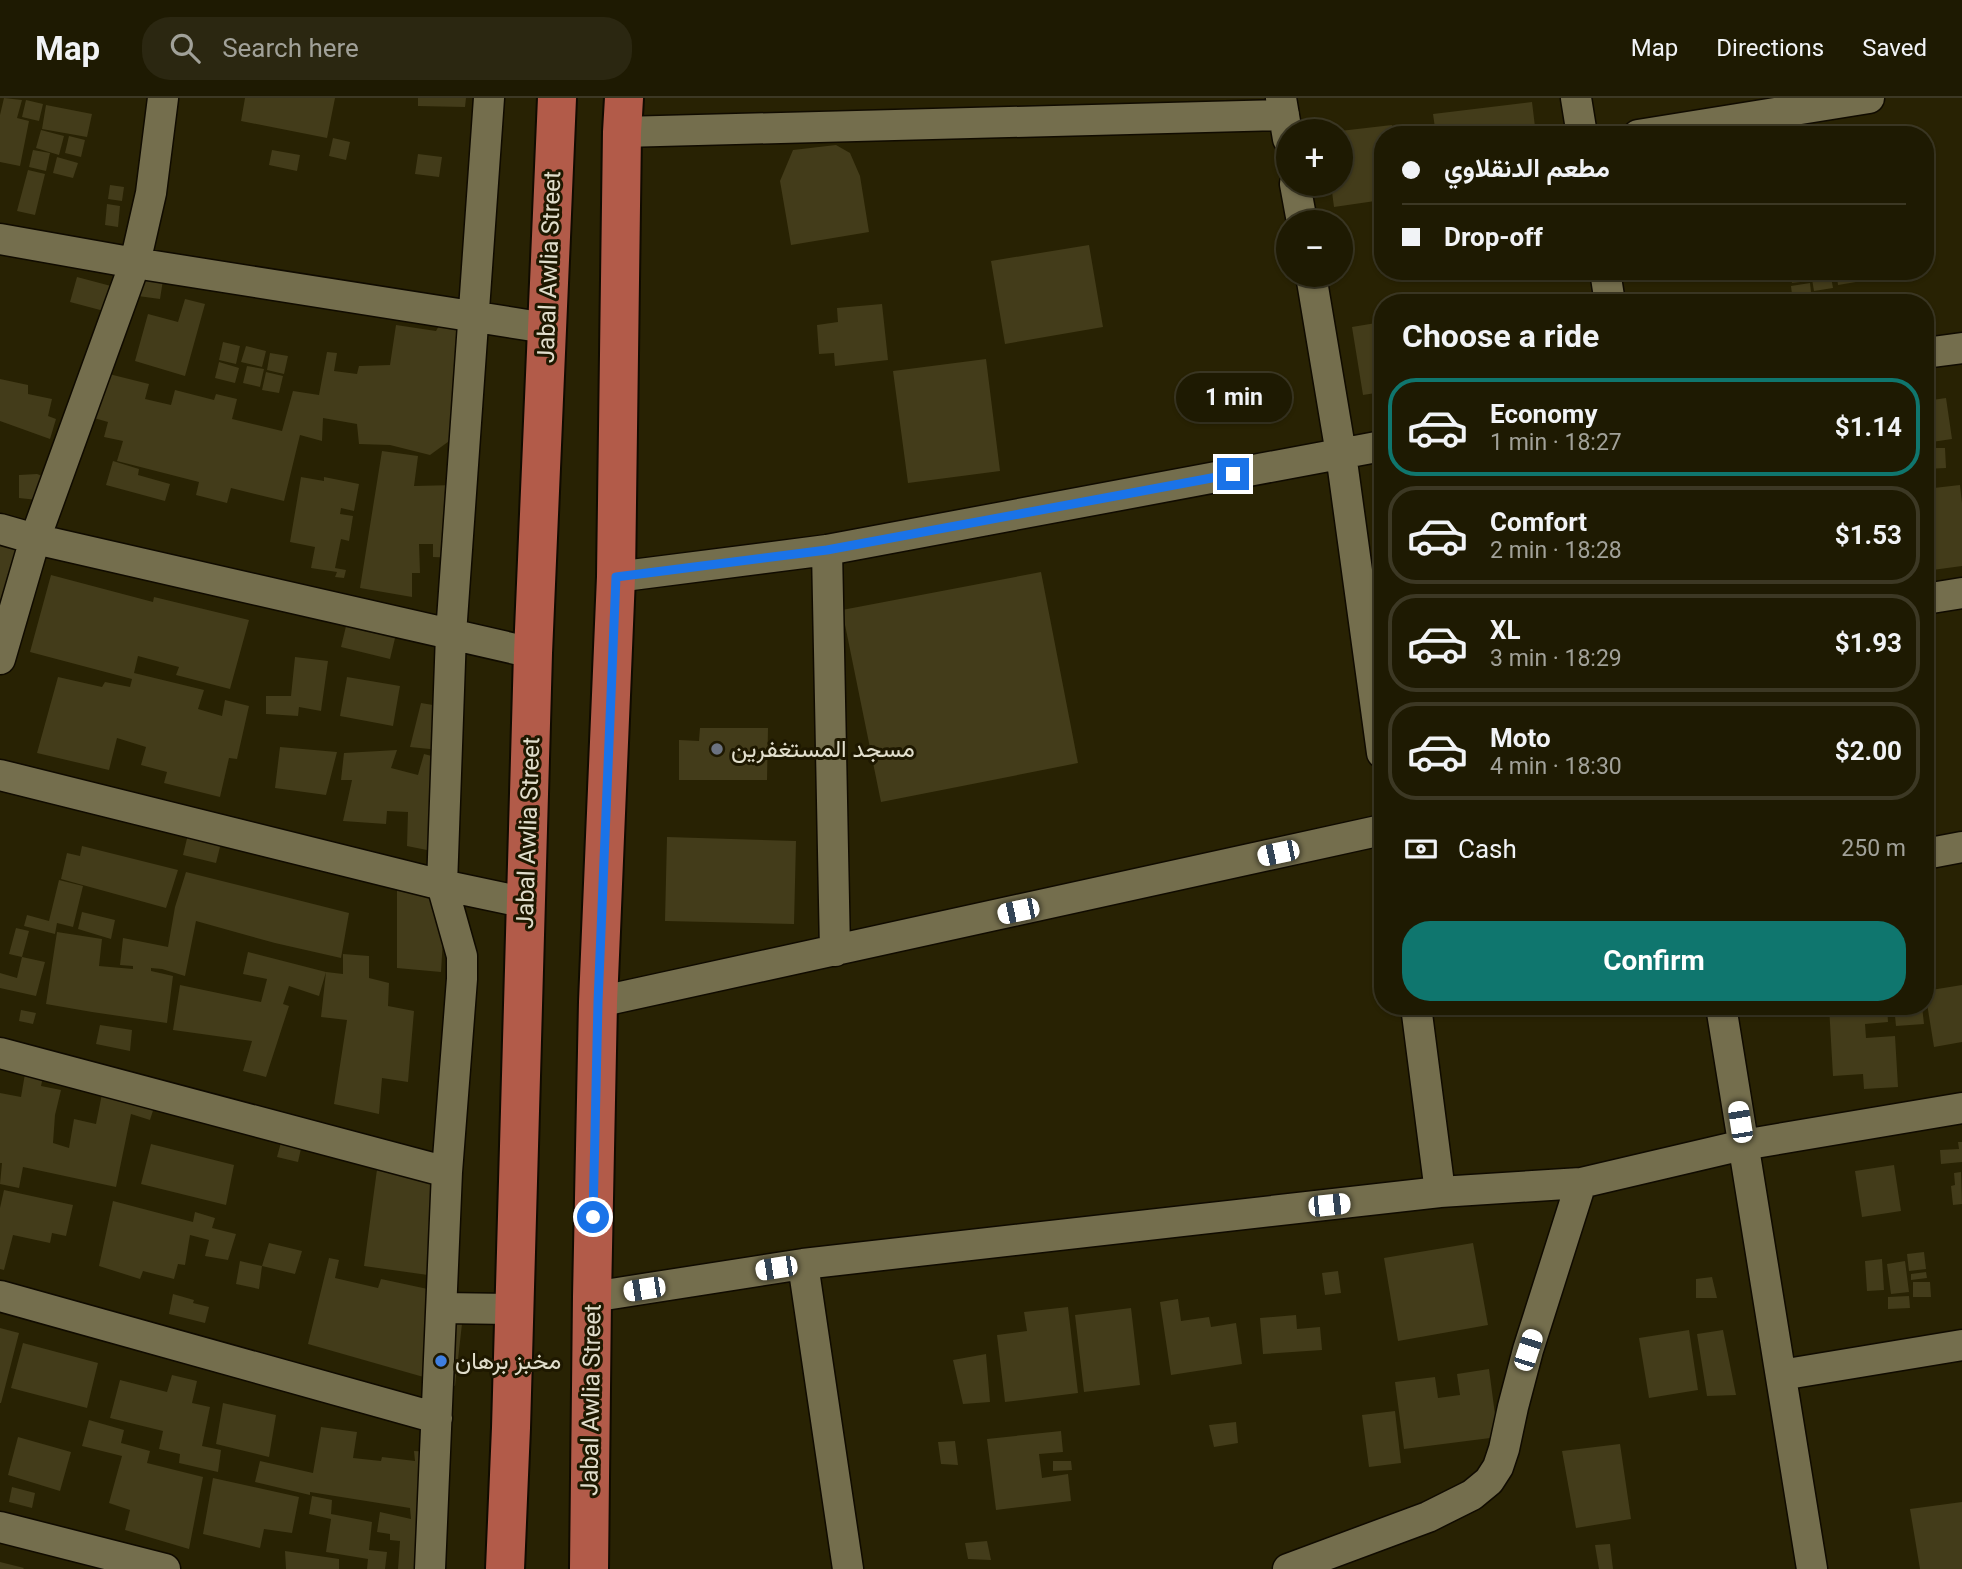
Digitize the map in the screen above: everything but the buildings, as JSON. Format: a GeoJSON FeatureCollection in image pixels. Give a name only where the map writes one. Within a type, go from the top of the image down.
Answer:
{"type":"FeatureCollection","features":[{"type":"Feature","properties":{"kind":"main road","name":"Jabal Awlia Street"},"geometry":{"type":"LineString","coordinates":[[505,1569],[533,653],[556,98]]}},
{"type":"Feature","properties":{"kind":"main road","name":"Jabal Awlia Street"},"geometry":{"type":"LineString","coordinates":[[589,1569],[598,1002],[616,577],[623,115]]}},
{"type":"Feature","properties":{"kind":"street"},"geometry":{"type":"LineString","coordinates":[[0,659],[35,539],[135,262],[151,193],[163,98]]}},
{"type":"Feature","properties":{"kind":"street"},"geometry":{"type":"LineString","coordinates":[[430,1569],[447,1172],[462,979],[462,956],[442,885],[452,634],[489,98]]}},
{"type":"Feature","properties":{"kind":"street"},"geometry":{"type":"LineString","coordinates":[[1576,98],[1581,126]]}},
{"type":"Feature","properties":{"kind":"street"},"geometry":{"type":"LineString","coordinates":[[1694,126],[1869,98]]}},
{"type":"Feature","properties":{"kind":"street"},"geometry":{"type":"LineString","coordinates":[[623,115],[1284,118]]}},
{"type":"Feature","properties":{"kind":"street"},"geometry":{"type":"LineString","coordinates":[[0,239],[546,328]]}},
{"type":"Feature","properties":{"kind":"street"},"geometry":{"type":"LineString","coordinates":[[1313,287],[1341,454],[1374,694]]}},
{"type":"Feature","properties":{"kind":"street"},"geometry":{"type":"LineString","coordinates":[[1934,353],[1962,348]]}},
{"type":"Feature","properties":{"kind":"street"},"geometry":{"type":"LineString","coordinates":[[616,577],[827,550],[1374,448]]}},
{"type":"Feature","properties":{"kind":"street"},"geometry":{"type":"LineString","coordinates":[[0,529],[533,653]]}},
{"type":"Feature","properties":{"kind":"street"},"geometry":{"type":"LineString","coordinates":[[827,550],[835,951]]}},
{"type":"Feature","properties":{"kind":"street"},"geometry":{"type":"LineString","coordinates":[[1934,598],[1962,593]]}},
{"type":"Feature","properties":{"kind":"street"},"geometry":{"type":"LineString","coordinates":[[0,775],[442,885],[527,903]]}},
{"type":"Feature","properties":{"kind":"street"},"geometry":{"type":"LineString","coordinates":[[598,1002],[1374,832]]}},
{"type":"Feature","properties":{"kind":"street"},"geometry":{"type":"LineString","coordinates":[[1934,852],[1962,847]]}},
{"type":"Feature","properties":{"kind":"street"},"geometry":{"type":"LineString","coordinates":[[1417,1015],[1440,1192]]}},
{"type":"Feature","properties":{"kind":"street"},"geometry":{"type":"LineString","coordinates":[[1722,1015],[1812,1569]]}},
{"type":"Feature","properties":{"kind":"street"},"geometry":{"type":"LineString","coordinates":[[0,1053],[447,1172]]}},
{"type":"Feature","properties":{"kind":"street"},"geometry":{"type":"LineString","coordinates":[[592,1297],[803,1264],[1440,1192],[1581,1183],[1743,1145],[1962,1108]]}},
{"type":"Feature","properties":{"kind":"street"},"geometry":{"type":"LineString","coordinates":[[1288,1569],[1428,1517],[1472,1495],[1489,1481],[1498,1467],[1504,1449],[1528,1350],[1581,1183]]}},
{"type":"Feature","properties":{"kind":"street"},"geometry":{"type":"LineString","coordinates":[[803,1264],[848,1569]]}},
{"type":"Feature","properties":{"kind":"street"},"geometry":{"type":"LineString","coordinates":[[0,1296],[437,1418]]}},
{"type":"Feature","properties":{"kind":"street"},"geometry":{"type":"LineString","coordinates":[[442,1308],[514,1309]]}},
{"type":"Feature","properties":{"kind":"street"},"geometry":{"type":"LineString","coordinates":[[1781,1375],[1962,1345]]}},
{"type":"Feature","properties":{"kind":"street"},"geometry":{"type":"LineString","coordinates":[[0,1527],[165,1569]]}},
{"type":"Feature","properties":{"kind":"place","name":"مسجد المستغفرين"},"geometry":{"type":"Point","coordinates":[717,749]}},
{"type":"Feature","properties":{"kind":"place","name":"مخبز برهان"},"geometry":{"type":"Point","coordinates":[441,1361]}},
{"type":"Feature","properties":{"kind":"route"},"geometry":{"type":"LineString","coordinates":[[593,1217],[598,1002],[616,577],[827,550],[1233,474]]}}]}
